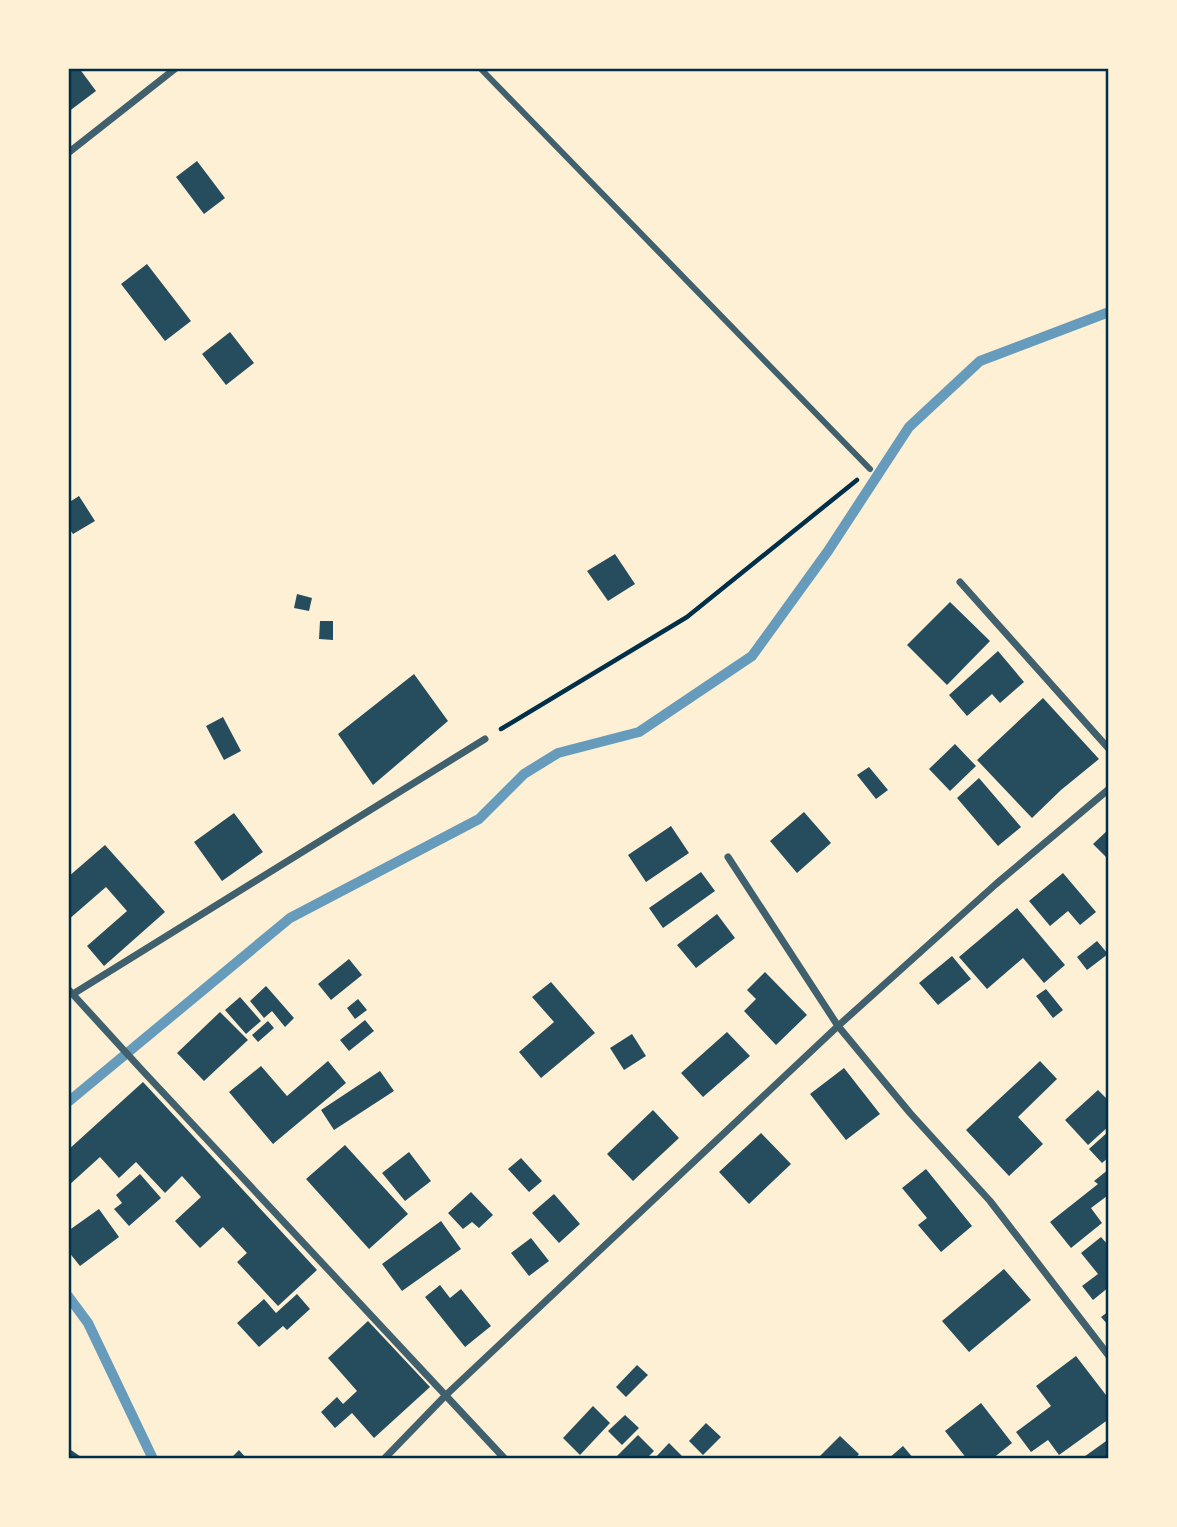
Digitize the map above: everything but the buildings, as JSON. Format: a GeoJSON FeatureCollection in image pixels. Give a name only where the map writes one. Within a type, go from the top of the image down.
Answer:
{"type":"FeatureCollection","features":[{"type":"Feature","properties":{"kind":"street"},"geometry":{"type":"LineString","coordinates":[[68,153],[176,68]]}},
{"type":"Feature","properties":{"kind":"street"},"geometry":{"type":"LineString","coordinates":[[481,68],[870,469]]}},
{"type":"Feature","properties":{"kind":"street"},"geometry":{"type":"LineString","coordinates":[[960,582],[1109,749]]}},
{"type":"Feature","properties":{"kind":"street"},"geometry":{"type":"LineString","coordinates":[[485,739],[71,991],[505,1459]]}},
{"type":"Feature","properties":{"kind":"street"},"geometry":{"type":"LineString","coordinates":[[384,1459],[446,1395],[838,1026],[996,884],[1109,789]]}},
{"type":"Feature","properties":{"kind":"street"},"geometry":{"type":"LineString","coordinates":[[728,857],[838,1026],[910,1113],[990,1201],[1109,1356]]}},
{"type":"Feature","properties":{"kind":"path"},"geometry":{"type":"LineString","coordinates":[[485,739],[687,617],[870,469]]}},
{"type":"Feature","properties":{"kind":"waterway"},"geometry":{"type":"LineString","coordinates":[[68,1102],[290,918],[479,819],[524,774],[558,753],[639,732],[752,656],[828,551],[909,427],[980,361],[1109,312]]}},
{"type":"Feature","properties":{"kind":"waterway"},"geometry":{"type":"LineString","coordinates":[[68,1296],[88,1323],[153,1459]]}}]}
